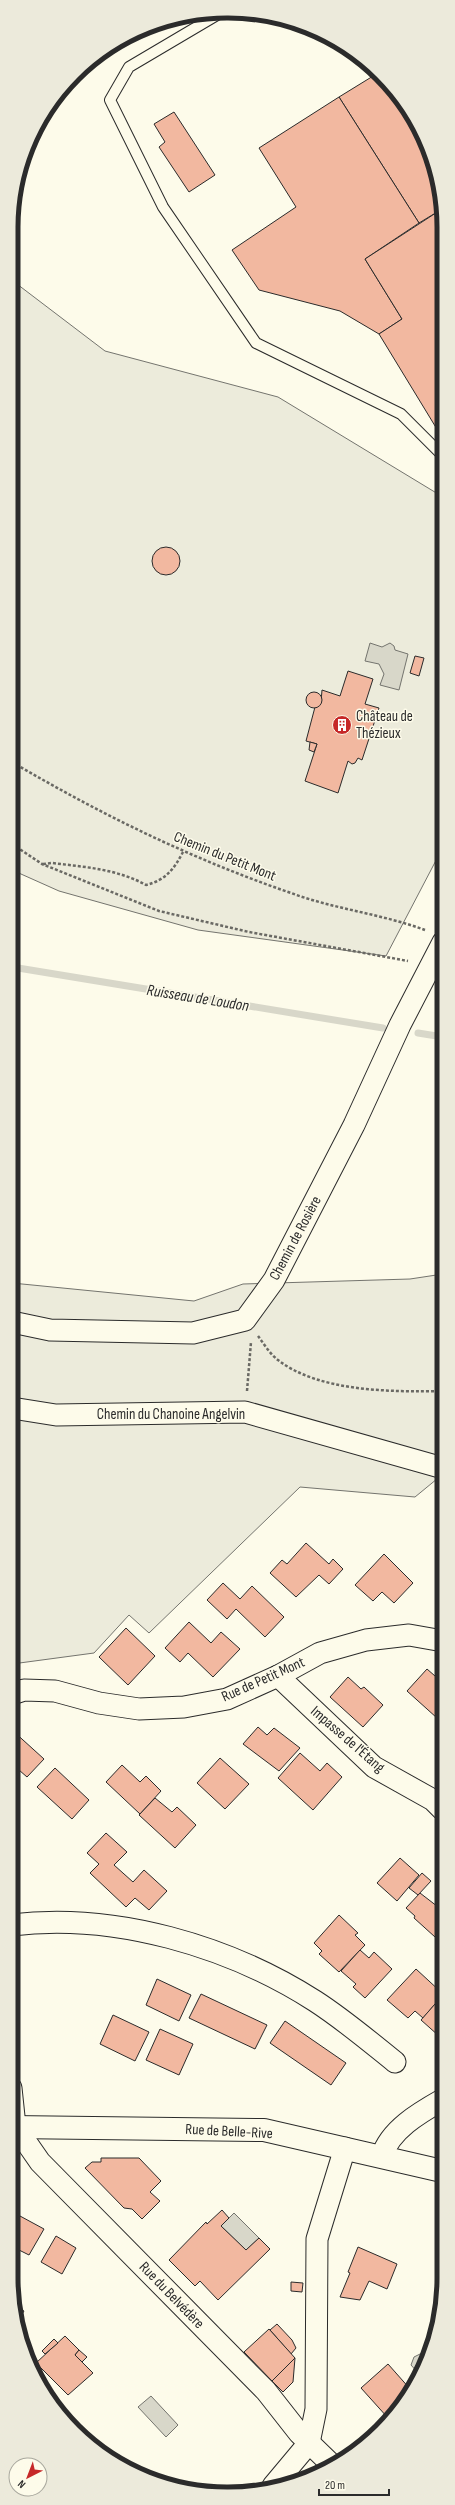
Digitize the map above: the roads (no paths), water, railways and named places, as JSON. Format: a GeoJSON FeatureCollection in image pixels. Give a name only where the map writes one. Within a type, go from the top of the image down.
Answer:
{"type":"FeatureCollection","features":[{"type":"Feature","properties":{"kind":"street","name":"Chemin de Rosière"},"geometry":{"type":"LineString","coordinates":[[18,1323],[50,1330],[192,1333],[246,1320],[274,1280],[354,1125],[400,1026],[431,966],[437,937]]}},
{"type":"Feature","properties":{"kind":"street","name":"Chemin du Chanoine Angelvin"},"geometry":{"type":"LineString","coordinates":[[18,1409],[56,1414],[245,1412],[437,1466]]}},
{"type":"Feature","properties":{"kind":"street","name":"Rue de Petit Mont"},"geometry":{"type":"LineString","coordinates":[[18,1692],[24,1690],[55,1691],[99,1703],[139,1710],[184,1707],[227,1698],[278,1676],[320,1653],[366,1640],[409,1635],[437,1640]]}},
{"type":"Feature","properties":{"kind":"street","name":"Impasse de l'Étang"},"geometry":{"type":"LineString","coordinates":[[278,1676],[374,1767],[433,1800],[437,1804]]}},
{"type":"Feature","properties":{"kind":"street"},"geometry":{"type":"LineString","coordinates":[[18,1924],[31,1922],[85,1924],[136,1931],[201,1948],[257,1970],[315,2001],[395,2062]]}},
{"type":"Feature","properties":{"kind":"street"},"geometry":{"type":"LineString","coordinates":[[382,2156],[385,2147],[399,2130],[422,2111],[437,2103]]}},
{"type":"Feature","properties":{"kind":"street","name":"Rue de Belle-Rive"},"geometry":{"type":"LineString","coordinates":[[18,2126],[264,2130],[437,2170]]}},
{"type":"Feature","properties":{"kind":"street","name":"Rue du Belvédère"},"geometry":{"type":"LineString","coordinates":[[18,2133],[40,2162],[266,2391],[309,2443],[328,2461]]}},
{"type":"Feature","properties":{"kind":"street"},"geometry":{"type":"LineString","coordinates":[[277,2481],[309,2443],[316,2408],[317,2239],[345,2148]]}},
{"type":"Feature","properties":{"kind":"lane"},"geometry":{"type":"LineString","coordinates":[[211,18],[129,67],[110,100],[163,207],[256,343],[402,414],[437,450]]}},
{"type":"Feature","properties":{"kind":"waterway","name":"Ruisseau de Loudon"},"geometry":{"type":"LineString","coordinates":[[18,968],[383,1028]]}},
{"type":"Feature","properties":{"kind":"waterway","name":"Ruisseau de Loudon"},"geometry":{"type":"LineString","coordinates":[[418,1033],[437,1036]]}},
{"type":"Feature","properties":{"kind":"place","name":"Château de Thézieux"},"geometry":{"type":"Point","coordinates":[342,725]}}]}
